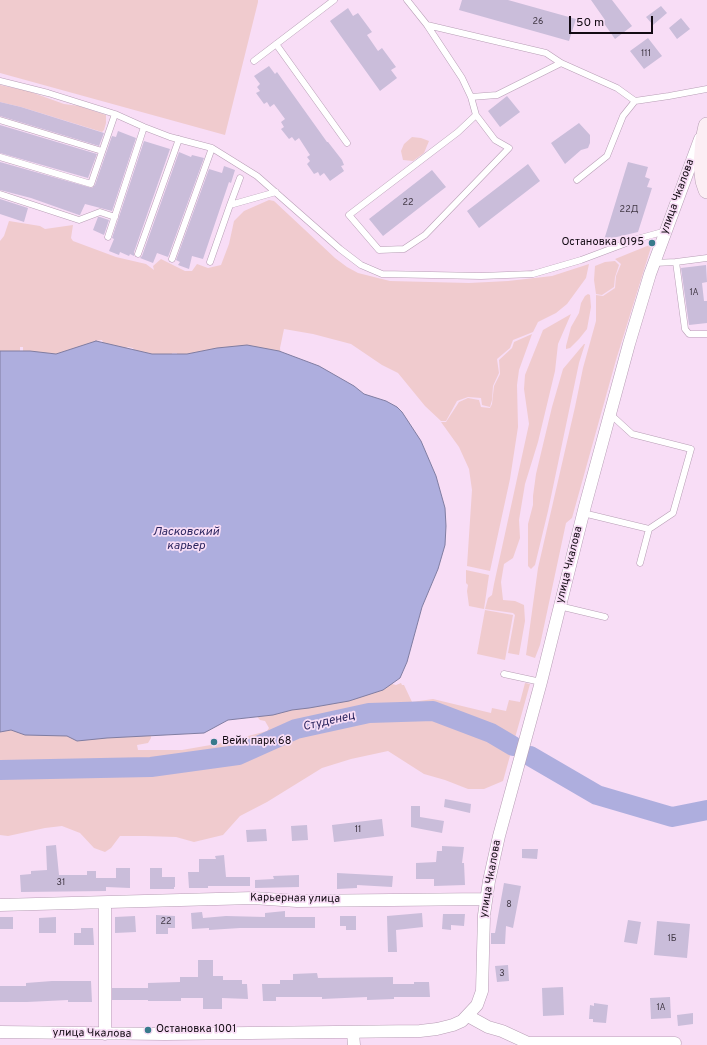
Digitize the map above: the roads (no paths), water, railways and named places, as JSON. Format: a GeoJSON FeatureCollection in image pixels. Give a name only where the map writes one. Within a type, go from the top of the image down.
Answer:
{"type":"FeatureCollection","features":[{"type":"Feature","properties":{"kind":"main road"},"geometry":{"type":"LineString","coordinates":[[707,126],[702,165],[707,190]]}},
{"type":"Feature","properties":{"kind":"street","name":"улица Чкалова"},"geometry":{"type":"LineString","coordinates":[[0,1032],[105,1034],[182,1039],[354,1032],[397,1032],[437,1029],[458,1023],[468,1016],[477,1005],[482,991],[484,915],[486,899],[499,836],[541,682],[609,413],[654,262],[707,121]]}},
{"type":"Feature","properties":{"kind":"street","name":"Карьерная улица"},"geometry":{"type":"LineString","coordinates":[[0,905],[254,898],[297,901],[464,898],[486,899]]}},
{"type":"Feature","properties":{"kind":"street"},"geometry":{"type":"LineString","coordinates":[[105,902],[105,1034]]}},
{"type":"Feature","properties":{"kind":"street"},"geometry":{"type":"LineString","coordinates":[[468,1016],[488,1027],[502,1031],[528,1043],[675,1043]]}},
{"type":"Feature","properties":{"kind":"street"},"geometry":{"type":"LineString","coordinates":[[354,1032],[354,1045]]}},
{"type":"Feature","properties":{"kind":"lane"},"geometry":{"type":"LineString","coordinates":[[254,61],[334,0]]}},
{"type":"Feature","properties":{"kind":"lane"},"geometry":{"type":"LineString","coordinates":[[407,0],[427,25],[462,78],[471,97],[476,114],[495,140],[509,148],[425,236],[404,249],[379,250],[350,215],[458,132],[476,114]]}},
{"type":"Feature","properties":{"kind":"lane"},"geometry":{"type":"LineString","coordinates":[[427,25],[546,53],[561,63],[617,88],[635,101]]}},
{"type":"Feature","properties":{"kind":"lane"},"geometry":{"type":"LineString","coordinates":[[276,44],[347,143]]}},
{"type":"Feature","properties":{"kind":"lane"},"geometry":{"type":"LineString","coordinates":[[471,97],[497,95],[561,63]]}},
{"type":"Feature","properties":{"kind":"lane"},"geometry":{"type":"LineString","coordinates":[[0,82],[48,93],[115,114],[144,127],[179,139],[212,148],[257,176],[361,265],[382,274],[481,276],[533,274],[581,260],[637,239],[666,231]]}},
{"type":"Feature","properties":{"kind":"lane"},"geometry":{"type":"LineString","coordinates":[[577,180],[607,156],[623,116],[635,101],[707,89]]}},
{"type":"Feature","properties":{"kind":"lane"},"geometry":{"type":"LineString","coordinates":[[0,157],[91,184],[115,114]]}},
{"type":"Feature","properties":{"kind":"lane"},"geometry":{"type":"LineString","coordinates":[[0,120],[102,151]]}},
{"type":"Feature","properties":{"kind":"lane"},"geometry":{"type":"LineString","coordinates":[[108,237],[144,127]]}},
{"type":"Feature","properties":{"kind":"lane"},"geometry":{"type":"LineString","coordinates":[[138,254],[179,139]]}},
{"type":"Feature","properties":{"kind":"lane"},"geometry":{"type":"LineString","coordinates":[[172,259],[212,148]]}},
{"type":"Feature","properties":{"kind":"lane"},"geometry":{"type":"LineString","coordinates":[[210,262],[240,178]]}},
{"type":"Feature","properties":{"kind":"lane"},"geometry":{"type":"LineString","coordinates":[[230,205],[276,192]]}},
{"type":"Feature","properties":{"kind":"lane"},"geometry":{"type":"LineString","coordinates":[[0,194],[79,220],[100,212],[115,217]]}},
{"type":"Feature","properties":{"kind":"lane"},"geometry":{"type":"LineString","coordinates":[[654,262],[676,262],[707,258]]}},
{"type":"Feature","properties":{"kind":"lane"},"geometry":{"type":"LineString","coordinates":[[676,262],[685,329],[689,334],[707,334]]}},
{"type":"Feature","properties":{"kind":"lane"},"geometry":{"type":"LineString","coordinates":[[609,413],[632,434],[691,449],[673,513],[649,529],[640,563]]}},
{"type":"Feature","properties":{"kind":"lane"},"geometry":{"type":"LineString","coordinates":[[583,513],[649,529]]}},
{"type":"Feature","properties":{"kind":"lane"},"geometry":{"type":"LineString","coordinates":[[559,606],[605,618]]}},
{"type":"Feature","properties":{"kind":"lane"},"geometry":{"type":"LineString","coordinates":[[504,674],[541,682]]}},
{"type":"Feature","properties":{"kind":"water","name":"Ласковский карьер"},"geometry":{"type":"Polygon","coordinates":[[[96,341],[152,354],[187,354],[217,348],[247,345],[279,351],[319,366],[354,386],[364,394],[386,401],[397,407],[402,412],[421,441],[436,476],[445,508],[446,526],[445,545],[438,569],[422,607],[407,662],[400,678],[383,690],[349,701],[292,710],[273,715],[228,720],[204,733],[77,741],[67,736],[25,735],[11,730],[0,732],[0,351],[30,351],[56,354],[96,341]]]}},
{"type":"Feature","properties":{"kind":"waterway","name":"Студенец"},"geometry":{"type":"LineString","coordinates":[[0,770],[151,767],[238,755],[296,729],[369,713],[433,711],[491,733],[513,746]]}},
{"type":"Feature","properties":{"kind":"waterway","name":"Студенец"},"geometry":{"type":"LineString","coordinates":[[530,756],[597,795],[672,817],[707,810]]}},
{"type":"Feature","properties":{"kind":"place","name":"Остановка 0195"},"geometry":{"type":"Point","coordinates":[652,243]}},
{"type":"Feature","properties":{"kind":"place","name":"Вейк парк 68"},"geometry":{"type":"Point","coordinates":[214,742]}},
{"type":"Feature","properties":{"kind":"place","name":"Остановка 1001"},"geometry":{"type":"Point","coordinates":[148,1030]}}]}
